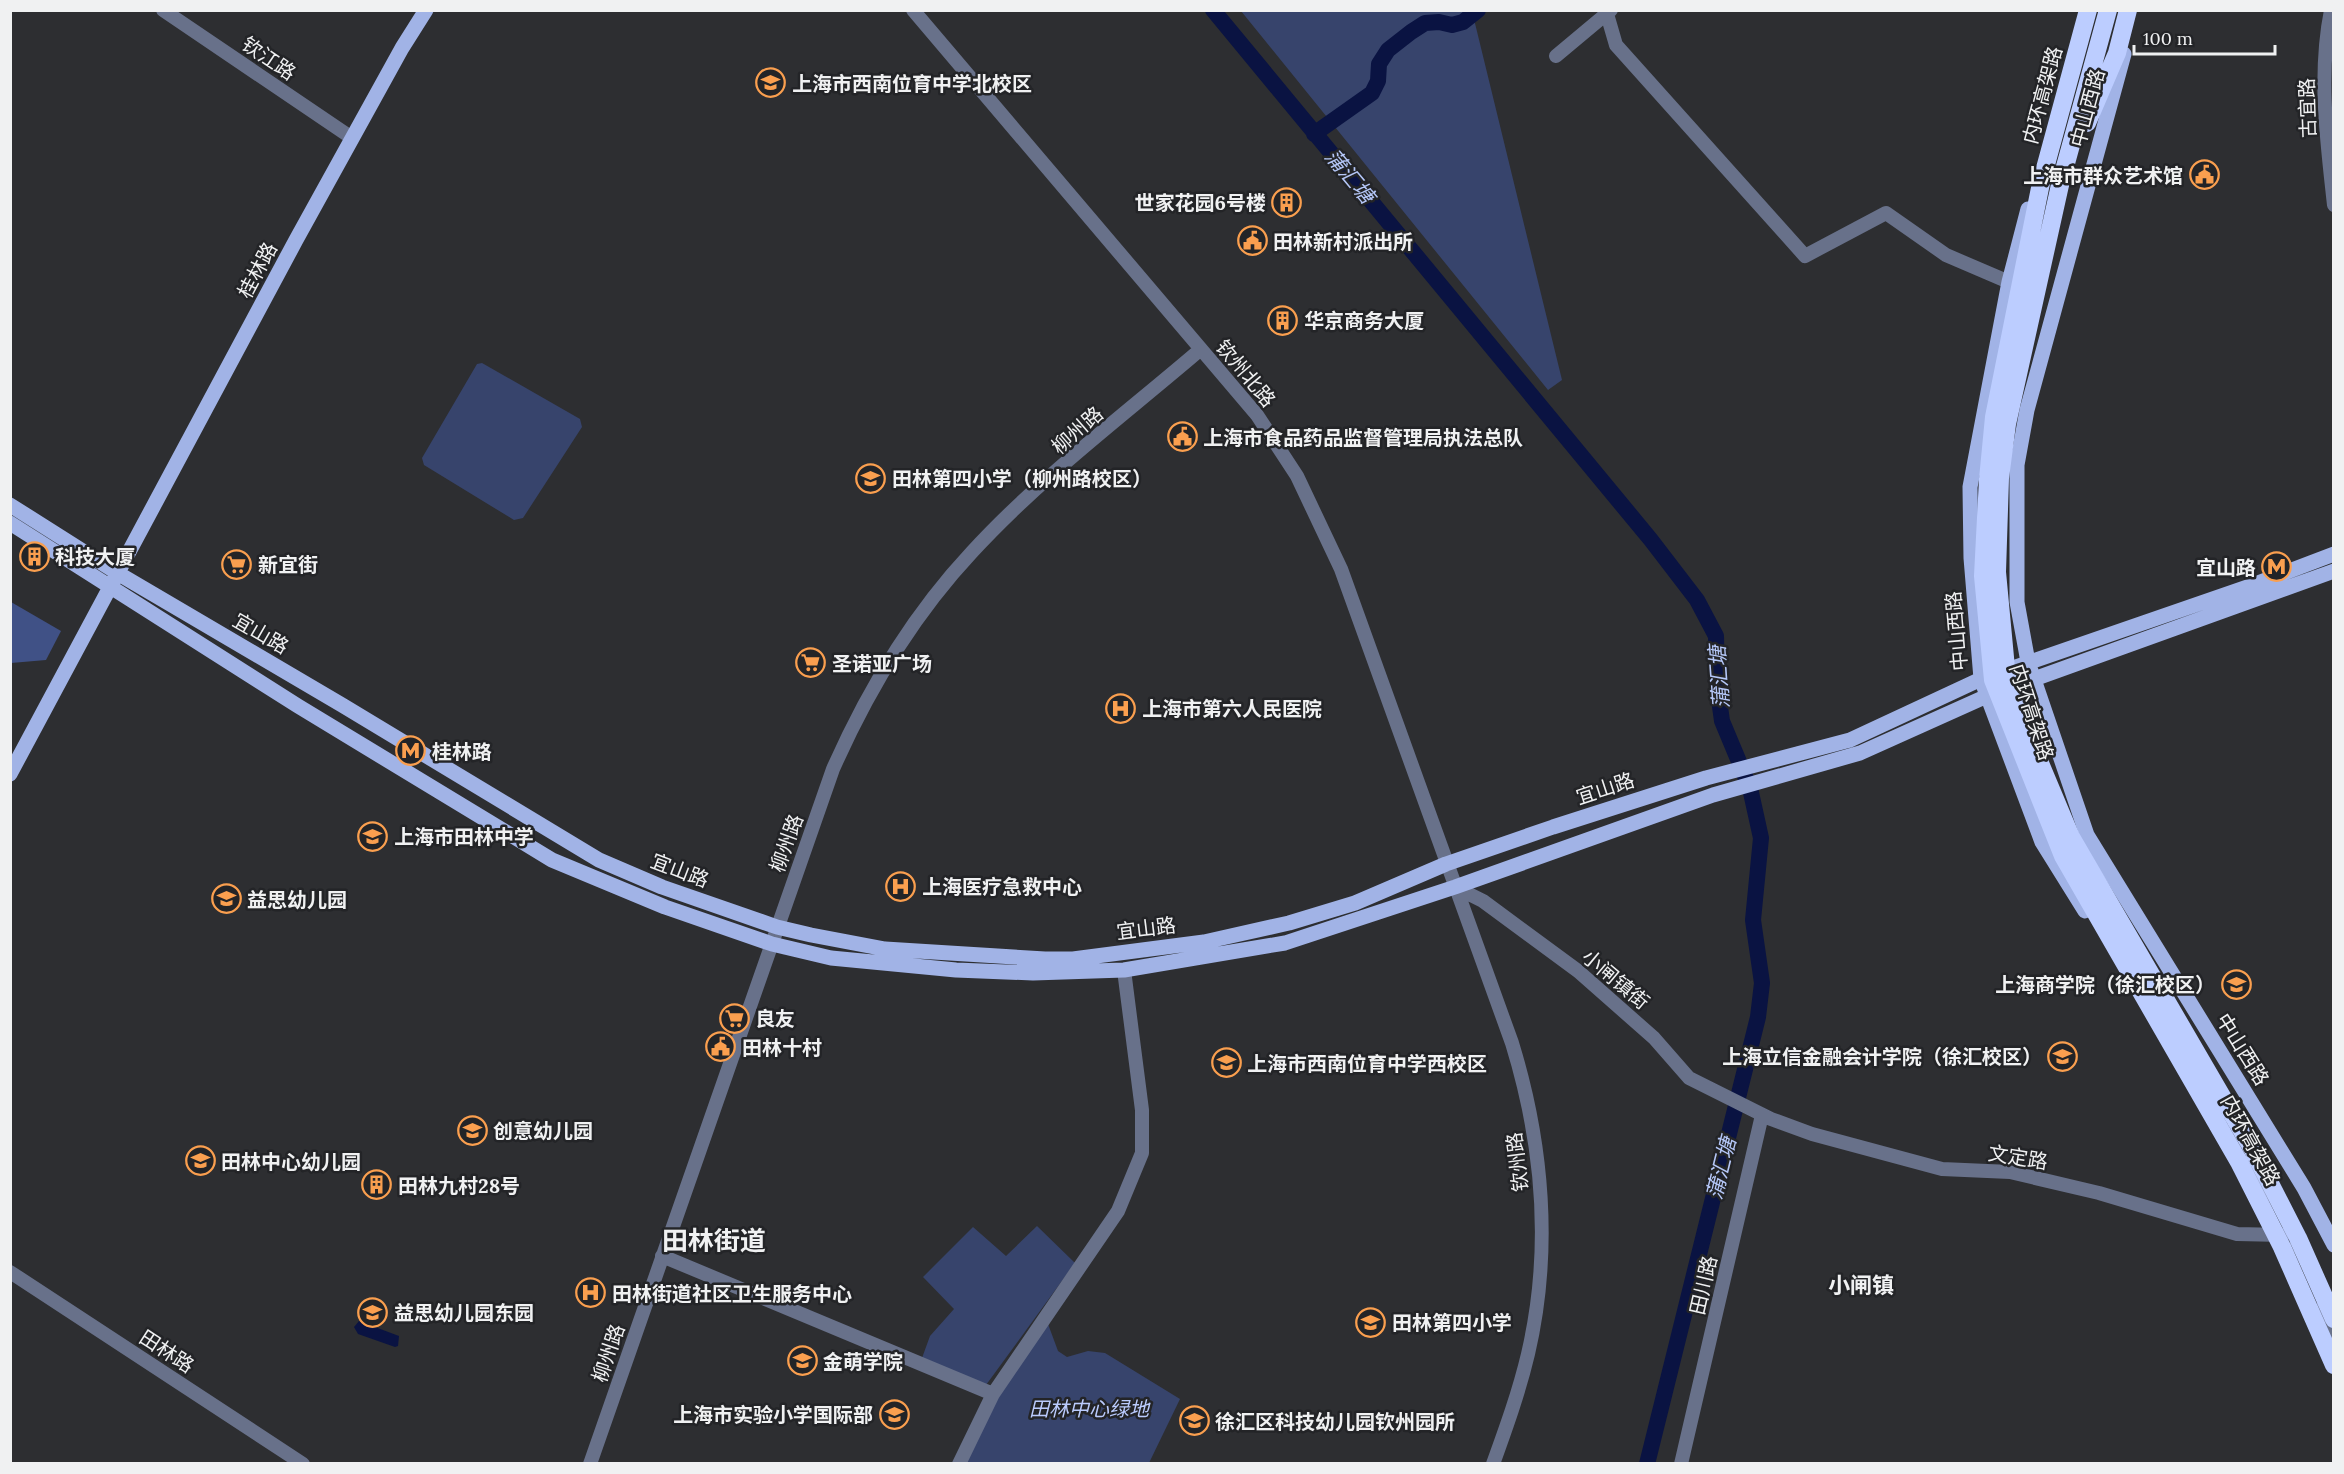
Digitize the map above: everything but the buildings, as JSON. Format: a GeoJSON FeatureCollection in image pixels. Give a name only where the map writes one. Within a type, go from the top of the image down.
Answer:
{"type":"FeatureCollection","features":[{"type":"Feature","properties":{"kind":"highway"},"geometry":{"type":"LineString","coordinates":[[2040,190],[2048,134],[2079,10]]}},
{"type":"Feature","properties":{"kind":"highway","name":"内环高架路"},"geometry":{"type":"LineString","coordinates":[[2088,10],[2040,190],[1994,417],[1983,576],[1993,680],[2063,856],[2239,1162],[2287,1258],[2334,1365]]}},
{"type":"Feature","properties":{"kind":"highway","name":"内环高架路"},"geometry":{"type":"LineString","coordinates":[[2108,10],[2060,185],[2007,424],[2000,478],[1997,572],[2006,668],[2037,756],[2071,837],[2252,1148],[2298,1238],[2334,1319]]}},
{"type":"Feature","properties":{"kind":"highway"},"geometry":{"type":"LineString","coordinates":[[2060,185],[2117,53],[2128,10]]}},
{"type":"Feature","properties":{"kind":"main road","name":"桂林路"},"geometry":{"type":"LineString","coordinates":[[10,774],[352,138],[426,10]]}},
{"type":"Feature","properties":{"kind":"main road","name":"中山西路"},"geometry":{"type":"LineString","coordinates":[[2079,10],[2009,282],[1970,487],[1971,558],[1981,679],[2042,842],[2334,1312]]}},
{"type":"Feature","properties":{"kind":"main road","name":"中山西路"},"geometry":{"type":"LineString","coordinates":[[2136,10],[2027,410],[2017,465],[2017,602],[2028,662],[2087,835],[2304,1188],[2334,1245]]}},
{"type":"Feature","properties":{"kind":"main road","name":"宜山路"},"geometry":{"type":"LineString","coordinates":[[10,505],[119,574],[599,860],[662,887],[777,927],[849,943],[897,950],[1074,958],[1242,935],[1355,903],[1446,864],[1706,778],[1850,740],[1981,679],[2250,586],[2334,554]]}},
{"type":"Feature","properties":{"kind":"main road","name":"宜山路"},"geometry":{"type":"LineString","coordinates":[[10,523],[111,588],[552,860],[665,907],[772,944],[831,958],[956,970],[1033,974],[1124,970],[1285,943],[1713,795],[1860,753],[1987,696],[2035,681],[2334,571]]}},
{"type":"Feature","properties":{"kind":"street","name":"钦江路"},"geometry":{"type":"LineString","coordinates":[[163,10],[352,138]]}},
{"type":"Feature","properties":{"kind":"street","name":"钦州北路"},"geometry":{"type":"LineString","coordinates":[[913,10],[1240,394],[1273,439],[1319,520],[1361,621],[1446,864]]}},
{"type":"Feature","properties":{"kind":"street","name":"古宜路"},"geometry":{"type":"LineString","coordinates":[[2331,10],[2326,35],[2324,111],[2334,205]]}},
{"type":"Feature","properties":{"kind":"street"},"geometry":{"type":"LineString","coordinates":[[1556,56],[1609,12],[1616,45],[1805,256],[1886,213],[1946,255],[2009,282]]}},
{"type":"Feature","properties":{"kind":"street","name":"柳州路"},"geometry":{"type":"LineString","coordinates":[[590,1464],[777,927],[848,736],[873,687],[914,624],[953,574],[1009,515],[1201,349]]}},
{"type":"Feature","properties":{"kind":"street","name":"钦州路"},"geometry":{"type":"LineString","coordinates":[[1446,864],[1522,1079],[1532,1118],[1541,1199],[1540,1274],[1535,1316],[1517,1394],[1493,1464]]}},
{"type":"Feature","properties":{"kind":"street","name":"小闸镇街"},"geometry":{"type":"LineString","coordinates":[[1455,886],[1483,901],[1546,946],[1654,1038],[1689,1078],[1746,1107]]}},
{"type":"Feature","properties":{"kind":"street"},"geometry":{"type":"LineString","coordinates":[[959,1464],[993,1394],[1118,1211],[1142,1153],[1142,1110],[1124,970]]}},
{"type":"Feature","properties":{"kind":"street","name":"文定路"},"geometry":{"type":"LineString","coordinates":[[1746,1107],[1812,1134],[1941,1169],[2010,1172],[2099,1193],[2237,1234],[2286,1234]]}},
{"type":"Feature","properties":{"kind":"street","name":"田川路"},"geometry":{"type":"LineString","coordinates":[[1681,1464],[1762,1115]]}},
{"type":"Feature","properties":{"kind":"street"},"geometry":{"type":"LineString","coordinates":[[662,1256],[993,1394]]}},
{"type":"Feature","properties":{"kind":"street","name":"田林路"},"geometry":{"type":"LineString","coordinates":[[10,1272],[303,1464]]}},
{"type":"Feature","properties":{"kind":"street"},"geometry":{"type":"LineString","coordinates":[[2314,1280],[2334,1356]]}},
{"type":"Feature","properties":{"kind":"green space"},"geometry":{"type":"Polygon","coordinates":[[[1241,11],[1472,11],[1562,380],[1548,390],[1241,11]]]}},
{"type":"Feature","properties":{"kind":"green space"},"geometry":{"type":"Polygon","coordinates":[[[482,363],[580,419],[582,427],[523,518],[514,520],[424,465],[422,458],[477,364],[482,363]]]}},
{"type":"Feature","properties":{"kind":"green space"},"geometry":{"type":"Polygon","coordinates":[[[1037,1226],[1075,1263],[986,1385],[922,1358],[930,1336],[954,1309],[923,1277],[973,1227],[1006,1256],[1037,1226]]]}},
{"type":"Feature","properties":{"kind":"green space","name":"田林中心绿地"},"geometry":{"type":"Polygon","coordinates":[[[1048,1324],[1058,1351],[1067,1357],[1088,1351],[1105,1353],[1180,1399],[1149,1463],[966,1464],[991,1407],[1048,1324]]]}},
{"type":"Feature","properties":{"kind":"shaded area"},"geometry":{"type":"Polygon","coordinates":[[[11,602],[61,631],[46,660],[11,663],[11,602]]]}},
{"type":"Feature","properties":{"kind":"shaded area"},"geometry":{"type":"Polygon","coordinates":[[[359,1321],[399,1336],[398,1346],[395,1347],[358,1334],[354,1327],[359,1321]]]}},
{"type":"Feature","properties":{"kind":"waterway","name":"蒲汇塘"},"geometry":{"type":"LineString","coordinates":[[1213,10],[1651,540],[1697,600],[1716,636],[1717,685],[1722,721],[1750,788],[1761,838],[1753,920],[1762,983],[1758,1017],[1647,1464]]}},
{"type":"Feature","properties":{"kind":"waterway"},"geometry":{"type":"LineString","coordinates":[[1314,134],[1372,93],[1378,81],[1379,64],[1388,50],[1411,32],[1425,23],[1439,22],[1452,25],[1463,22],[1478,10]]}},
{"type":"Feature","properties":{"kind":"place","name":"上海市西南位育中学北校区"},"geometry":{"type":"Point","coordinates":[771,83]}},
{"type":"Feature","properties":{"kind":"place","name":"上海市群众艺术馆"},"geometry":{"type":"Point","coordinates":[2204,175]}},
{"type":"Feature","properties":{"kind":"place","name":"世家花园6号楼"},"geometry":{"type":"Point","coordinates":[1287,202]}},
{"type":"Feature","properties":{"kind":"place","name":"田林新村派出所"},"geometry":{"type":"Point","coordinates":[1252,241]}},
{"type":"Feature","properties":{"kind":"place","name":"华京商务大厦"},"geometry":{"type":"Point","coordinates":[1283,320]}},
{"type":"Feature","properties":{"kind":"place","name":"上海市食品药品监督管理局执法总队"},"geometry":{"type":"Point","coordinates":[1182,437]}},
{"type":"Feature","properties":{"kind":"place","name":"田林第四小学（柳州路校区）"},"geometry":{"type":"Point","coordinates":[871,478]}},
{"type":"Feature","properties":{"kind":"place","name":"科技大厦"},"geometry":{"type":"Point","coordinates":[34,556]}},
{"type":"Feature","properties":{"kind":"place","name":"新宜街"},"geometry":{"type":"Point","coordinates":[237,564]}},
{"type":"Feature","properties":{"kind":"place","name":"宜山路"},"geometry":{"type":"Point","coordinates":[2277,567]}},
{"type":"Feature","properties":{"kind":"place","name":"圣诺亚广场"},"geometry":{"type":"Point","coordinates":[811,663]}},
{"type":"Feature","properties":{"kind":"place","name":"上海市第六人民医院"},"geometry":{"type":"Point","coordinates":[1121,708]}},
{"type":"Feature","properties":{"kind":"place","name":"桂林路"},"geometry":{"type":"Point","coordinates":[411,751]}},
{"type":"Feature","properties":{"kind":"place","name":"上海市田林中学"},"geometry":{"type":"Point","coordinates":[373,836]}},
{"type":"Feature","properties":{"kind":"place","name":"上海医疗急救中心"},"geometry":{"type":"Point","coordinates":[901,886]}},
{"type":"Feature","properties":{"kind":"place","name":"益思幼儿园"},"geometry":{"type":"Point","coordinates":[226,899]}},
{"type":"Feature","properties":{"kind":"place","name":"上海商学院（徐汇校区）"},"geometry":{"type":"Point","coordinates":[2236,984]}},
{"type":"Feature","properties":{"kind":"place","name":"良友"},"geometry":{"type":"Point","coordinates":[734,1018]}},
{"type":"Feature","properties":{"kind":"place","name":"田林十村"},"geometry":{"type":"Point","coordinates":[721,1047]}},
{"type":"Feature","properties":{"kind":"place","name":"上海立信金融会计学院（徐汇校区）"},"geometry":{"type":"Point","coordinates":[2063,1056]}},
{"type":"Feature","properties":{"kind":"place","name":"上海市西南位育中学西校区"},"geometry":{"type":"Point","coordinates":[1226,1063]}},
{"type":"Feature","properties":{"kind":"place","name":"创意幼儿园"},"geometry":{"type":"Point","coordinates":[472,1130]}},
{"type":"Feature","properties":{"kind":"place","name":"田林中心幼儿园"},"geometry":{"type":"Point","coordinates":[200,1161]}},
{"type":"Feature","properties":{"kind":"place","name":"田林九村28号"},"geometry":{"type":"Point","coordinates":[377,1185]}},
{"type":"Feature","properties":{"kind":"place","name":"田林街道社区卫生服务中心"},"geometry":{"type":"Point","coordinates":[591,1293]}},
{"type":"Feature","properties":{"kind":"place","name":"益思幼儿园东园"},"geometry":{"type":"Point","coordinates":[373,1312]}},
{"type":"Feature","properties":{"kind":"place","name":"田林第四小学"},"geometry":{"type":"Point","coordinates":[1371,1322]}},
{"type":"Feature","properties":{"kind":"place","name":"金萌学院"},"geometry":{"type":"Point","coordinates":[802,1361]}},
{"type":"Feature","properties":{"kind":"place","name":"上海市实验小学国际部"},"geometry":{"type":"Point","coordinates":[894,1414]}},
{"type":"Feature","properties":{"kind":"place","name":"徐汇区科技幼儿园钦州园所"},"geometry":{"type":"Point","coordinates":[1194,1421]}},
{"type":"Feature","properties":{"kind":"district","name":"田林街道"},"geometry":{"type":"Point","coordinates":[714,1240]}},
{"type":"Feature","properties":{"kind":"district","name":"小闸镇"},"geometry":{"type":"Point","coordinates":[1861,1285]}}]}
